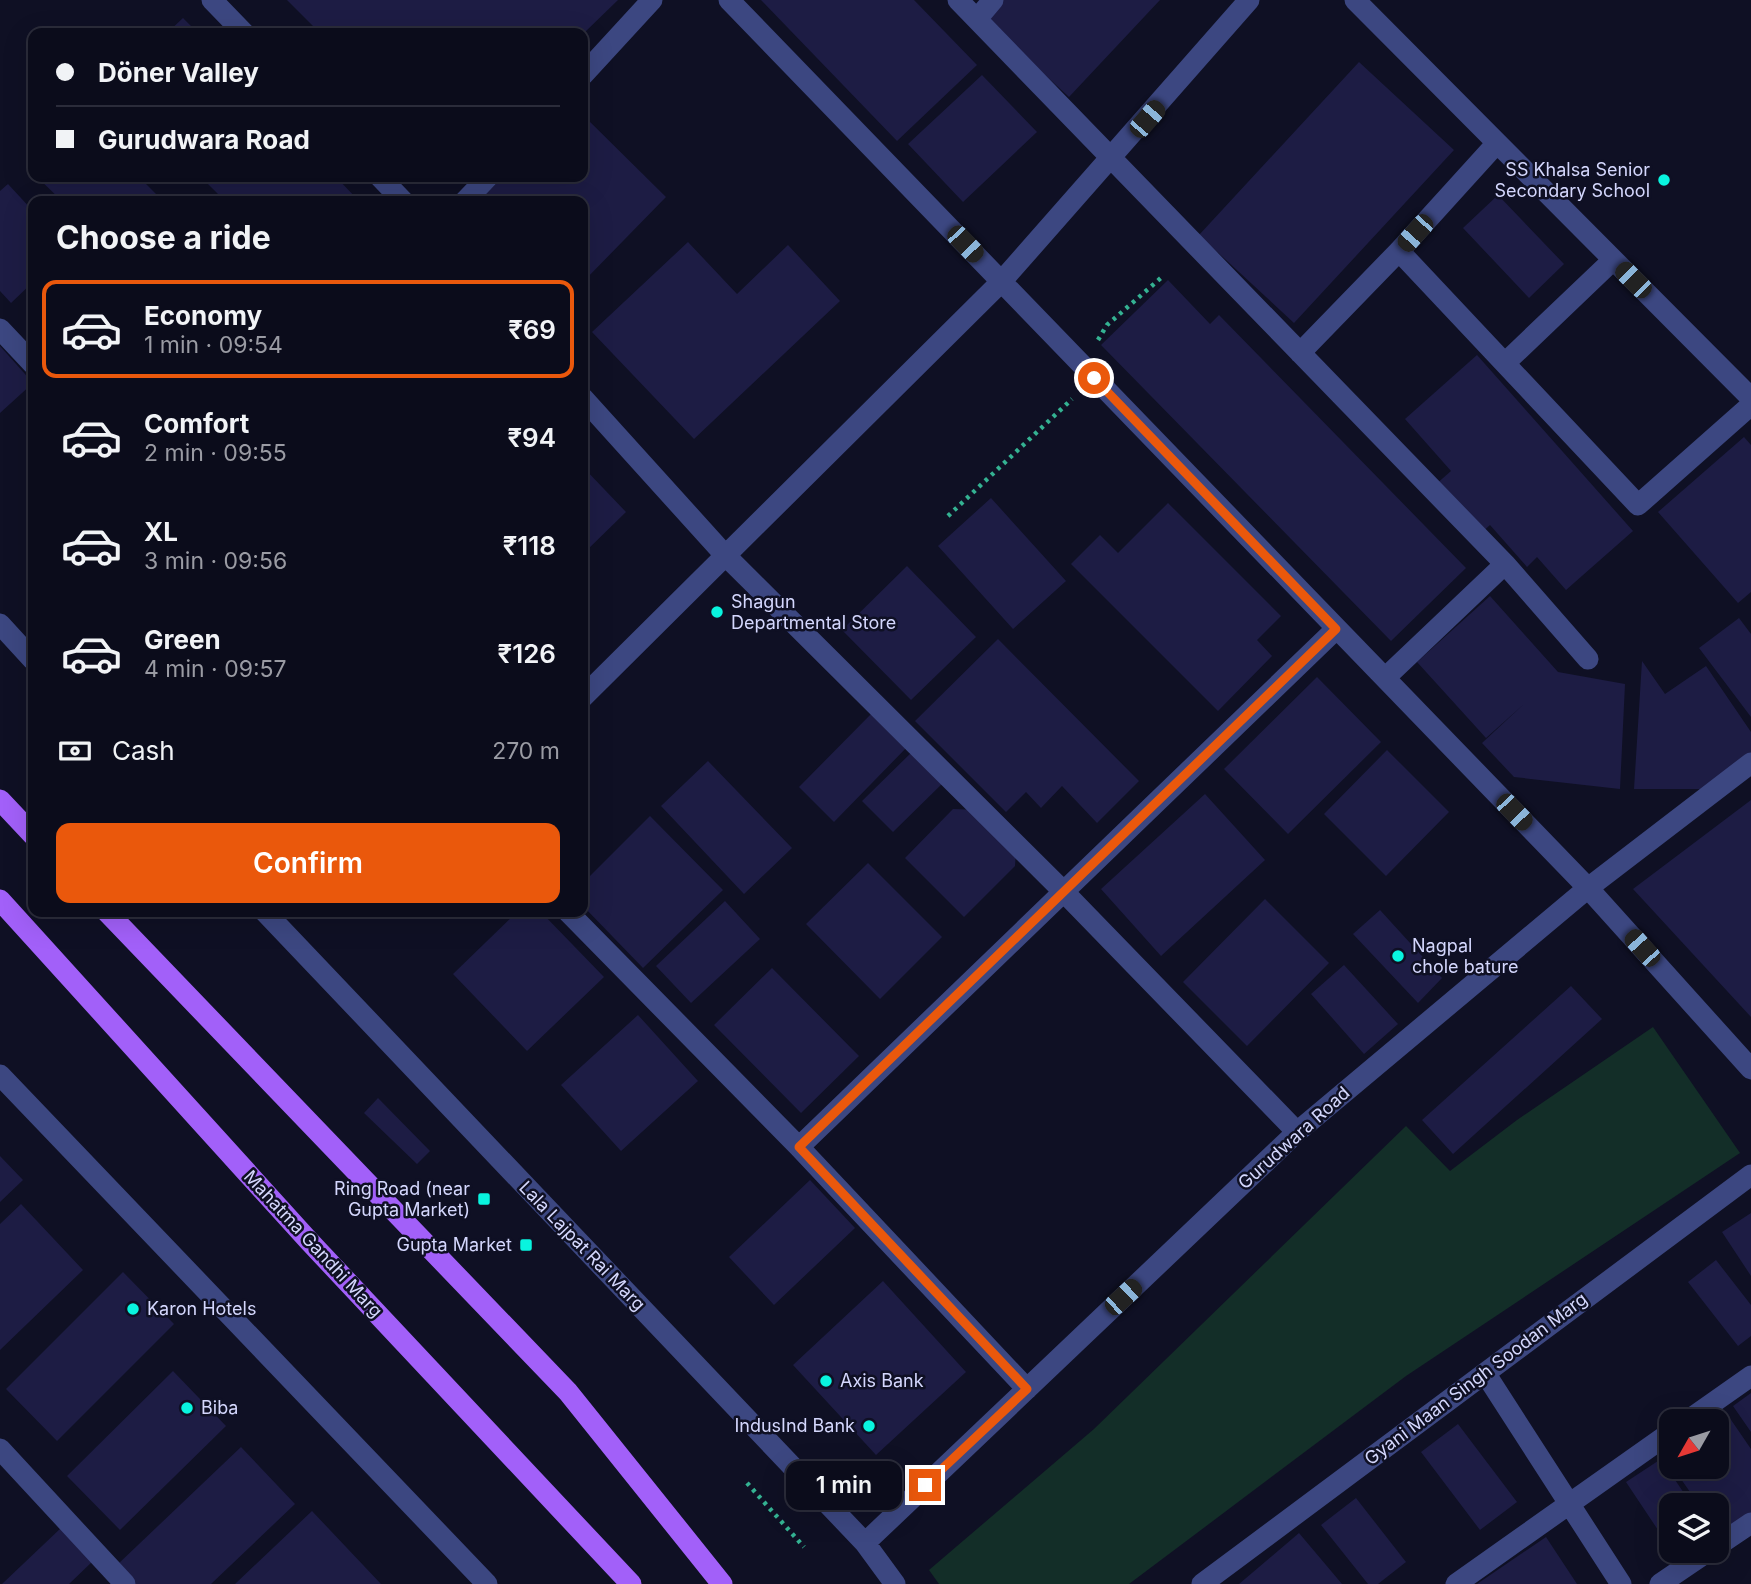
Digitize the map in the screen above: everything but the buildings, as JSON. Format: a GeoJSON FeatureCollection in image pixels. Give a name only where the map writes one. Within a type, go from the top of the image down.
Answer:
{"type":"FeatureCollection","features":[{"type":"Feature","properties":{"kind":"main road"},"geometry":{"type":"LineString","coordinates":[[0,800],[28,830]]}},
{"type":"Feature","properties":{"kind":"main road","name":"Mahatma Gandhi Marg"},"geometry":{"type":"LineString","coordinates":[[0,900],[309,1241],[631,1584]]}},
{"type":"Feature","properties":{"kind":"main road"},"geometry":{"type":"LineString","coordinates":[[112,917],[568,1392],[722,1584]]}},
{"type":"Feature","properties":{"kind":"street"},"geometry":{"type":"LineString","coordinates":[[212,0],[239,28]]}},
{"type":"Feature","properties":{"kind":"street"},"geometry":{"type":"LineString","coordinates":[[588,70],[652,0]]}},
{"type":"Feature","properties":{"kind":"street"},"geometry":{"type":"LineString","coordinates":[[729,0],[1588,888],[1751,1069]]}},
{"type":"Feature","properties":{"kind":"street"},"geometry":{"type":"LineString","coordinates":[[958,0],[1505,564],[1588,659]]}},
{"type":"Feature","properties":{"kind":"street"},"geometry":{"type":"LineString","coordinates":[[976,19],[993,0]]}},
{"type":"Feature","properties":{"kind":"street"},"geometry":{"type":"LineString","coordinates":[[588,692],[1001,282],[1112,159],[1249,0]]}},
{"type":"Feature","properties":{"kind":"street"},"geometry":{"type":"LineString","coordinates":[[1355,0],[1751,398]]}},
{"type":"Feature","properties":{"kind":"street"},"geometry":{"type":"LineString","coordinates":[[1300,353],[1399,251],[1497,143]]}},
{"type":"Feature","properties":{"kind":"street"},"geometry":{"type":"LineString","coordinates":[[385,182],[398,196]]}},
{"type":"Feature","properties":{"kind":"street"},"geometry":{"type":"LineString","coordinates":[[470,196],[483,182]]}},
{"type":"Feature","properties":{"kind":"street"},"geometry":{"type":"LineString","coordinates":[[1399,251],[1638,505],[1751,405]]}},
{"type":"Feature","properties":{"kind":"street"},"geometry":{"type":"LineString","coordinates":[[1505,363],[1613,260]]}},
{"type":"Feature","properties":{"kind":"street"},"geometry":{"type":"LineString","coordinates":[[0,329],[28,359]]}},
{"type":"Feature","properties":{"kind":"street"},"geometry":{"type":"LineString","coordinates":[[588,404],[724,554],[1062,890],[1297,1132]]}},
{"type":"Feature","properties":{"kind":"street"},"geometry":{"type":"LineString","coordinates":[[1385,678],[1505,564]]}},
{"type":"Feature","properties":{"kind":"street"},"geometry":{"type":"LineString","coordinates":[[0,624],[28,655]]}},
{"type":"Feature","properties":{"kind":"street"},"geometry":{"type":"LineString","coordinates":[[799,1147],[1062,890],[1336,629]]}},
{"type":"Feature","properties":{"kind":"street","name":"Gurudwara Road"},"geometry":{"type":"LineString","coordinates":[[865,1543],[1297,1132],[1588,888],[1751,763]]}},
{"type":"Feature","properties":{"kind":"street","name":"Lala Lajpat Rai Marg"},"geometry":{"type":"LineString","coordinates":[[270,917],[865,1543],[895,1584]]}},
{"type":"Feature","properties":{"kind":"street"},"geometry":{"type":"LineString","coordinates":[[573,917],[799,1147],[1027,1389]]}},
{"type":"Feature","properties":{"kind":"street"},"geometry":{"type":"LineString","coordinates":[[0,1074],[486,1584]]}},
{"type":"Feature","properties":{"kind":"street","name":"Gyani Maan Singh Soodan Marg"},"geometry":{"type":"LineString","coordinates":[[1202,1584],[1751,1175]]}},
{"type":"Feature","properties":{"kind":"street"},"geometry":{"type":"LineString","coordinates":[[1485,1373],[1621,1584]]}},
{"type":"Feature","properties":{"kind":"street"},"geometry":{"type":"LineString","coordinates":[[1704,1409],[1751,1376]]}},
{"type":"Feature","properties":{"kind":"street"},"geometry":{"type":"LineString","coordinates":[[1456,1584],[1659,1441]]}},
{"type":"Feature","properties":{"kind":"street"},"geometry":{"type":"LineString","coordinates":[[0,1449],[112,1579]]}},
{"type":"Feature","properties":{"kind":"street"},"geometry":{"type":"LineString","coordinates":[[1729,1538],[1751,1523]]}},
{"type":"Feature","properties":{"kind":"street"},"geometry":{"type":"LineString","coordinates":[[1660,1584],[1691,1563]]}},
{"type":"Feature","properties":{"kind":"path"},"geometry":{"type":"LineString","coordinates":[[1076,360],[1102,336],[1107,325],[1162,277]]}},
{"type":"Feature","properties":{"kind":"path"},"geometry":{"type":"LineString","coordinates":[[948,516],[1094,378]]}},
{"type":"Feature","properties":{"kind":"path"},"geometry":{"type":"LineString","coordinates":[[747,1483],[804,1547]]}},
{"type":"Feature","properties":{"kind":"green space"},"geometry":{"type":"Polygon","coordinates":[[[1653,1027],[1740,1153],[1406,1376],[1129,1584],[939,1584],[929,1570],[1094,1429],[1406,1126],[1450,1171],[1517,1120],[1653,1027]]]}},
{"type":"Feature","properties":{"kind":"place","name":"SS Khalsa Senior Secondary School"},"geometry":{"type":"Point","coordinates":[1664,180]}},
{"type":"Feature","properties":{"kind":"place","name":"Shagun Departmental Store"},"geometry":{"type":"Point","coordinates":[717,612]}},
{"type":"Feature","properties":{"kind":"place","name":"Nagpal chole bature"},"geometry":{"type":"Point","coordinates":[1398,956]}},
{"type":"Feature","properties":{"kind":"place","name":"Ring Road (near Gupta Market)"},"geometry":{"type":"Point","coordinates":[484,1199]}},
{"type":"Feature","properties":{"kind":"place","name":"Gupta Market"},"geometry":{"type":"Point","coordinates":[526,1245]}},
{"type":"Feature","properties":{"kind":"place","name":"Karon Hotels"},"geometry":{"type":"Point","coordinates":[133,1309]}},
{"type":"Feature","properties":{"kind":"place","name":"Axis Bank"},"geometry":{"type":"Point","coordinates":[826,1381]}},
{"type":"Feature","properties":{"kind":"place","name":"Biba"},"geometry":{"type":"Point","coordinates":[187,1408]}},
{"type":"Feature","properties":{"kind":"place","name":"IndusInd Bank"},"geometry":{"type":"Point","coordinates":[869,1426]}},
{"type":"Feature","properties":{"kind":"route"},"geometry":{"type":"LineString","coordinates":[[925,1485],[1027,1389],[799,1147],[1062,890],[1336,629],[1094,378]]}}]}
